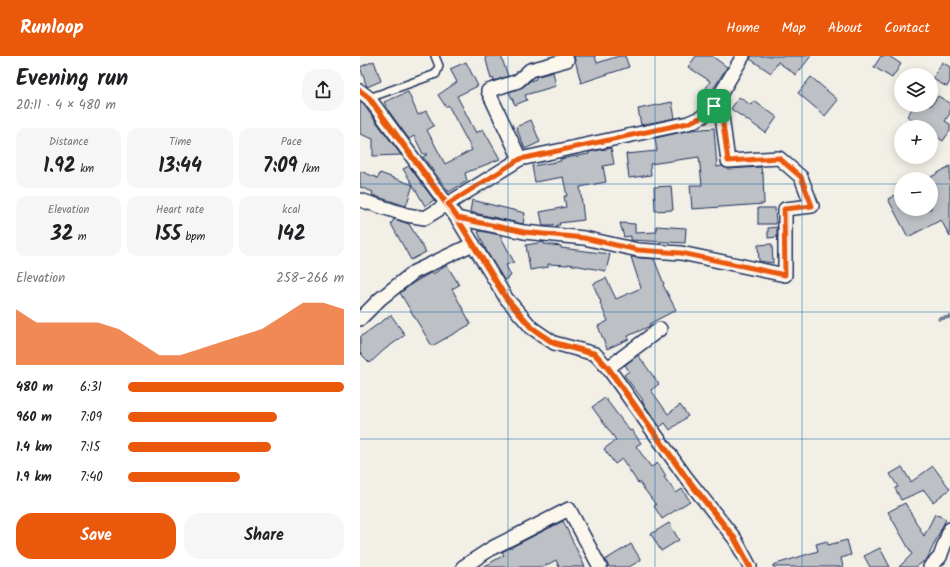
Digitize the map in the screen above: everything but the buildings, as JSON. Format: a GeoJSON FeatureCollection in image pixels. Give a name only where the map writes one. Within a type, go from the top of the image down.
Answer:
{"type":"FeatureCollection","features":[{"type":"Feature","properties":{"kind":"street"},"geometry":{"type":"LineString","coordinates":[[360,200],[407,216],[425,218],[520,159],[688,123],[702,117],[714,106],[743,56]]}},
{"type":"Feature","properties":{"kind":"street"},"geometry":{"type":"LineString","coordinates":[[520,159],[488,90],[518,81],[530,70],[567,60]]}},
{"type":"Feature","properties":{"kind":"street"},"geometry":{"type":"LineString","coordinates":[[365,95],[458,218],[506,298],[532,328],[554,343],[595,354],[608,368],[685,476],[735,539],[750,567]]}},
{"type":"Feature","properties":{"kind":"street"},"geometry":{"type":"LineString","coordinates":[[458,218],[524,232],[584,238],[638,250],[681,253],[785,275],[784,209],[812,206],[801,177],[779,158],[728,161],[722,116],[714,106]]}},
{"type":"Feature","properties":{"kind":"street"},"geometry":{"type":"LineString","coordinates":[[360,319],[380,299],[414,272],[473,244]]}},
{"type":"Feature","properties":{"kind":"street"},"geometry":{"type":"LineString","coordinates":[[608,368],[660,329]]}},
{"type":"Feature","properties":{"kind":"street"},"geometry":{"type":"LineString","coordinates":[[463,567],[492,548],[570,509],[600,567]]}},
{"type":"Feature","properties":{"kind":"street"},"geometry":{"type":"LineString","coordinates":[[930,567],[940,557],[950,529]]}},
{"type":"Feature","properties":{"kind":"lane"},"geometry":{"type":"LineString","coordinates":[[365,95],[436,74],[438,66],[435,56]]}},
{"type":"Feature","properties":{"kind":"waterway"},"geometry":{"type":"LineString","coordinates":[[939,319],[950,317]]}},
{"type":"Feature","properties":{"kind":"cycle path"},"geometry":{"type":"LineString","coordinates":[[360,91],[369,98],[457,218],[506,298],[532,328],[554,343],[595,354],[608,368],[685,476],[735,539],[750,567]]}},
{"type":"Feature","properties":{"kind":"cycle path"},"geometry":{"type":"LineString","coordinates":[[457,218],[524,232],[584,238],[638,250],[681,253],[785,275],[785,209],[812,206],[801,177],[779,158],[728,161],[722,116],[714,105]]}},
{"type":"Feature","properties":{"kind":"route"},"geometry":{"type":"LineString","coordinates":[[714,106],[722,116],[728,161],[779,158],[801,177],[812,206],[784,209],[785,275],[681,253],[638,250],[584,238],[524,232],[458,218],[448,204],[520,159],[688,123],[702,117],[714,106]]}}]}
